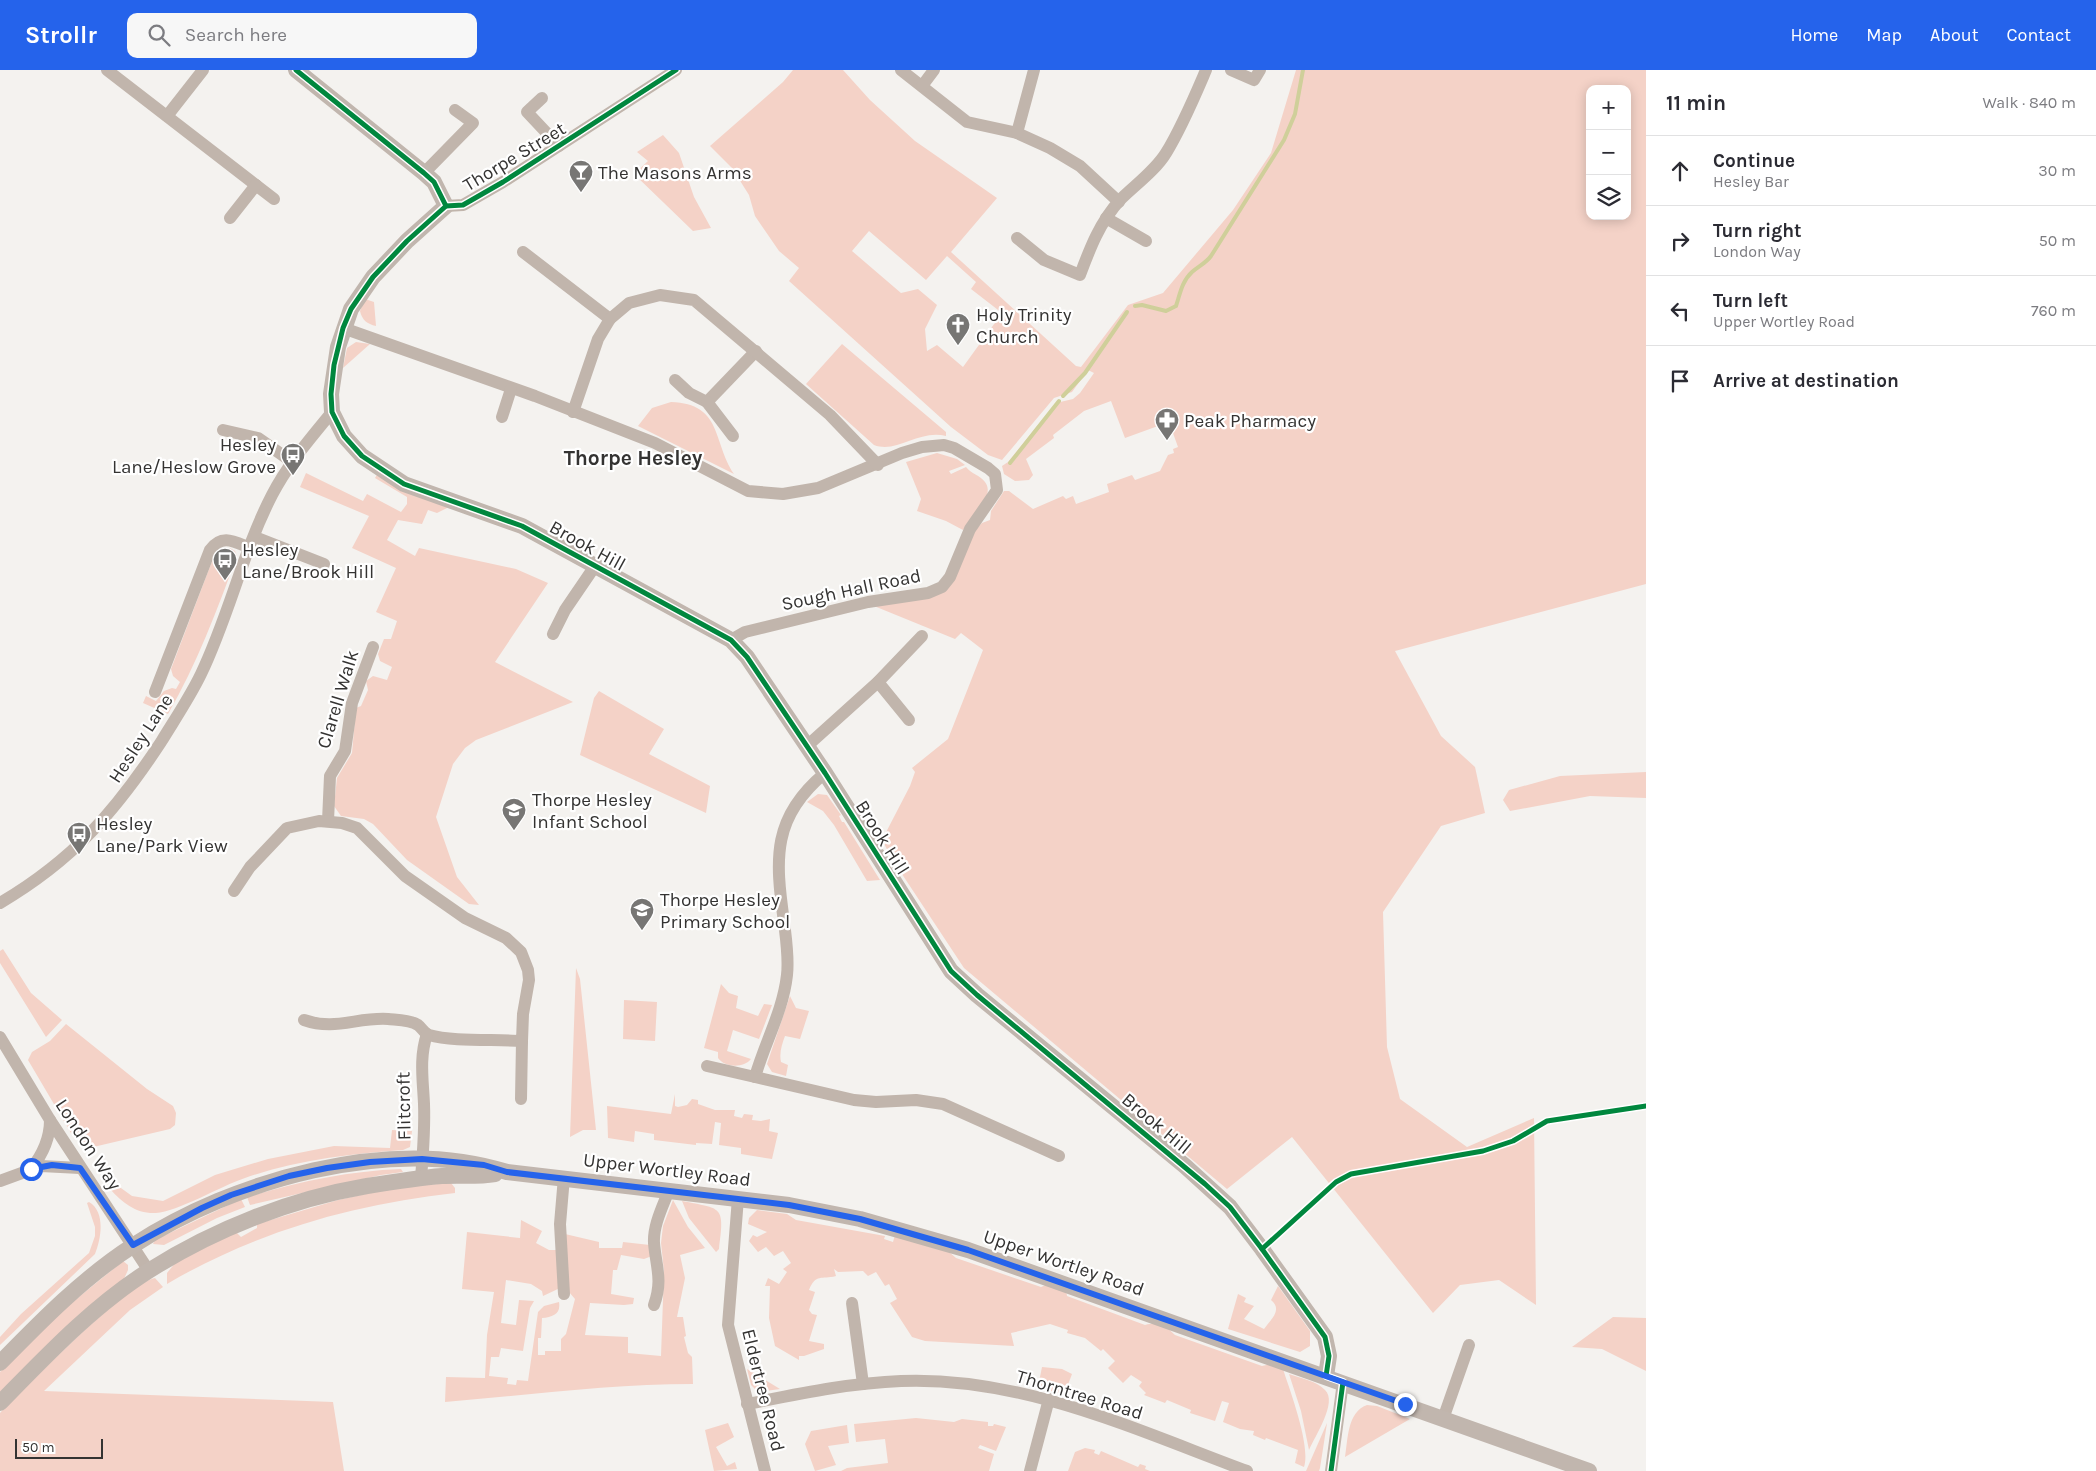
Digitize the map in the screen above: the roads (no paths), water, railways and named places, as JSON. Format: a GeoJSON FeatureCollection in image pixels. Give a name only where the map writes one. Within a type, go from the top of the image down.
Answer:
{"type":"FeatureCollection","features":[{"type":"Feature","properties":{"kind":"main road"},"geometry":{"type":"LineString","coordinates":[[296,70],[434,182],[446,206]]}},
{"type":"Feature","properties":{"kind":"main road","name":"Thorpe Street"},"geometry":{"type":"LineString","coordinates":[[332,412],[332,381],[343,328],[351,309],[373,277],[407,241],[446,206]]}},
{"type":"Feature","properties":{"kind":"main road","name":"Brook Hill"},"geometry":{"type":"LineString","coordinates":[[332,412],[344,436],[362,456],[404,484],[522,526],[731,640],[747,657],[825,773],[951,971],[977,995],[1185,1166],[1230,1207],[1325,1337],[1329,1356],[1326,1376]]}},
{"type":"Feature","properties":{"kind":"main road","name":"Upper Wortley Road"},"geometry":{"type":"LineString","coordinates":[[0,1363],[76,1290],[133,1245],[202,1208],[231,1195],[289,1176],[370,1162],[422,1159],[484,1165],[507,1172]]}},
{"type":"Feature","properties":{"kind":"main road","name":"Upper Wortley Road"},"geometry":{"type":"LineString","coordinates":[[0,1403],[85,1320],[149,1271],[213,1235],[267,1214],[365,1186],[421,1178],[507,1172],[738,1198],[831,1212],[968,1250],[1589,1471]]}},
{"type":"Feature","properties":{"kind":"street"},"geometry":{"type":"LineString","coordinates":[[108,70],[274,199]]}},
{"type":"Feature","properties":{"kind":"street"},"geometry":{"type":"LineString","coordinates":[[167,116],[203,70]]}},
{"type":"Feature","properties":{"kind":"street","name":"Thorpe Street"},"geometry":{"type":"LineString","coordinates":[[446,206],[463,205],[559,146],[676,70]]}},
{"type":"Feature","properties":{"kind":"street"},"geometry":{"type":"LineString","coordinates":[[901,70],[967,122],[1017,133],[1050,148],[1080,166],[1119,202]]}},
{"type":"Feature","properties":{"kind":"street"},"geometry":{"type":"LineString","coordinates":[[922,86],[934,70]]}},
{"type":"Feature","properties":{"kind":"street"},"geometry":{"type":"LineString","coordinates":[[1017,133],[1034,70]]}},
{"type":"Feature","properties":{"kind":"street"},"geometry":{"type":"LineString","coordinates":[[1017,238],[1044,260],[1080,275],[1095,236],[1106,218],[1166,154],[1206,70]]}},
{"type":"Feature","properties":{"kind":"street"},"geometry":{"type":"LineString","coordinates":[[1231,70],[1254,80],[1260,70]]}},
{"type":"Feature","properties":{"kind":"street"},"geometry":{"type":"LineString","coordinates":[[542,98],[527,112],[559,146]]}},
{"type":"Feature","properties":{"kind":"street"},"geometry":{"type":"LineString","coordinates":[[424,173],[472,123],[455,110]]}},
{"type":"Feature","properties":{"kind":"street"},"geometry":{"type":"LineString","coordinates":[[230,218],[256,185]]}},
{"type":"Feature","properties":{"kind":"street"},"geometry":{"type":"LineString","coordinates":[[1106,218],[1146,242]]}},
{"type":"Feature","properties":{"kind":"street"},"geometry":{"type":"LineString","coordinates":[[523,252],[610,319]]}},
{"type":"Feature","properties":{"kind":"street"},"geometry":{"type":"LineString","coordinates":[[343,328],[379,339],[655,443],[748,491],[784,494],[818,488],[878,465],[830,415],[694,300],[660,295],[629,303],[610,319],[598,338],[573,412]]}},
{"type":"Feature","properties":{"kind":"street"},"geometry":{"type":"LineString","coordinates":[[707,402],[756,351]]}},
{"type":"Feature","properties":{"kind":"street"},"geometry":{"type":"LineString","coordinates":[[675,380],[688,393],[707,402],[733,436]]}},
{"type":"Feature","properties":{"kind":"street"},"geometry":{"type":"LineString","coordinates":[[502,417],[511,389]]}},
{"type":"Feature","properties":{"kind":"street","name":"Hesley Lane"},"geometry":{"type":"LineString","coordinates":[[0,903],[45,874],[75,850],[96,829],[131,788],[186,702],[202,672],[271,497],[291,461],[332,412]]}},
{"type":"Feature","properties":{"kind":"street"},"geometry":{"type":"LineString","coordinates":[[223,430],[258,438],[291,461]]}},
{"type":"Feature","properties":{"kind":"street","name":"Sough Hall Road"},"geometry":{"type":"LineString","coordinates":[[731,640],[744,632],[868,602],[928,593],[942,587],[950,577],[970,529],[997,490],[995,474],[954,448],[944,446],[922,447],[902,453],[878,465]]}},
{"type":"Feature","properties":{"kind":"street","name":"Hesley Lane"},"geometry":{"type":"LineString","coordinates":[[155,692],[210,550],[220,540],[227,539],[252,543]]}},
{"type":"Feature","properties":{"kind":"street"},"geometry":{"type":"LineString","coordinates":[[252,543],[324,564]]}},
{"type":"Feature","properties":{"kind":"street"},"geometry":{"type":"LineString","coordinates":[[552,634],[565,610],[595,566]]}},
{"type":"Feature","properties":{"kind":"street"},"geometry":{"type":"LineString","coordinates":[[807,746],[878,682],[922,636]]}},
{"type":"Feature","properties":{"kind":"street","name":"Clarell Walk"},"geometry":{"type":"LineString","coordinates":[[328,821],[330,776],[345,751],[352,703],[372,647]]}},
{"type":"Feature","properties":{"kind":"street"},"geometry":{"type":"LineString","coordinates":[[878,682],[909,720]]}},
{"type":"Feature","properties":{"kind":"street"},"geometry":{"type":"LineString","coordinates":[[755,1077],[781,1005],[787,976],[787,948],[778,883],[778,858],[782,832],[790,810],[803,793],[825,773]]}},
{"type":"Feature","properties":{"kind":"street"},"geometry":{"type":"LineString","coordinates":[[234,891],[250,867],[281,833],[298,824],[328,821],[342,822],[356,828],[405,876],[465,918],[506,938],[517,947],[524,958],[529,980],[522,1041],[521,1099]]}},
{"type":"Feature","properties":{"kind":"street"},"geometry":{"type":"LineString","coordinates":[[304,1020],[322,1025],[339,1025],[372,1018],[416,1024],[426,1034],[442,1037],[522,1041]]}},
{"type":"Feature","properties":{"kind":"street","name":"Flitcroft"},"geometry":{"type":"LineString","coordinates":[[421,1178],[424,1103],[421,1081],[426,1034]]}},
{"type":"Feature","properties":{"kind":"street","name":"London Way"},"geometry":{"type":"LineString","coordinates":[[0,1037],[80,1168],[149,1271]]}},
{"type":"Feature","properties":{"kind":"street"},"geometry":{"type":"LineString","coordinates":[[707,1066],[854,1100],[876,1102],[916,1100],[943,1104],[1059,1156]]}},
{"type":"Feature","properties":{"kind":"street"},"geometry":{"type":"LineString","coordinates":[[31,1169],[45,1147],[49,1136],[50,1120]]}},
{"type":"Feature","properties":{"kind":"street"},"geometry":{"type":"LineString","coordinates":[[0,1181],[31,1169],[52,1165],[80,1168]]}},
{"type":"Feature","properties":{"kind":"street"},"geometry":{"type":"LineString","coordinates":[[564,1177],[560,1224],[564,1294]]}},
{"type":"Feature","properties":{"kind":"street"},"geometry":{"type":"LineString","coordinates":[[654,1305],[660,1279],[654,1241],[658,1219],[669,1190]]}},
{"type":"Feature","properties":{"kind":"street","name":"Eldertree Road"},"geometry":{"type":"LineString","coordinates":[[738,1198],[728,1325],[765,1471]]}},
{"type":"Feature","properties":{"kind":"street"},"geometry":{"type":"LineString","coordinates":[[852,1303],[863,1384]]}},
{"type":"Feature","properties":{"kind":"street"},"geometry":{"type":"LineString","coordinates":[[1444,1419],[1469,1345]]}},
{"type":"Feature","properties":{"kind":"street","name":"Thorntree Road"},"geometry":{"type":"LineString","coordinates":[[747,1404],[863,1384],[901,1381],[944,1382],[1011,1390],[1048,1400],[1247,1471]]}},
{"type":"Feature","properties":{"kind":"street"},"geometry":{"type":"LineString","coordinates":[[1331,1471],[1343,1382]]}},
{"type":"Feature","properties":{"kind":"street"},"geometry":{"type":"LineString","coordinates":[[1030,1471],[1048,1400]]}},
{"type":"Feature","properties":{"kind":"waterway"},"geometry":{"type":"LineString","coordinates":[[1135,306],[1142,305],[1166,311],[1176,306],[1186,279],[1211,256],[1284,140],[1295,114],[1303,70]]}},
{"type":"Feature","properties":{"kind":"waterway"},"geometry":{"type":"LineString","coordinates":[[1063,396],[1085,373],[1127,312]]}},
{"type":"Feature","properties":{"kind":"waterway"},"geometry":{"type":"LineString","coordinates":[[1010,463],[1059,401]]}},
{"type":"Feature","properties":{"kind":"place","name":"The Masons Arms"},"geometry":{"type":"Point","coordinates":[581,193]}},
{"type":"Feature","properties":{"kind":"place","name":"Holy Trinity Church"},"geometry":{"type":"Point","coordinates":[958,346]}},
{"type":"Feature","properties":{"kind":"place","name":"Peak Pharmacy"},"geometry":{"type":"Point","coordinates":[1167,441]}},
{"type":"Feature","properties":{"kind":"place","name":"Hesley Lane/Heslow Grove"},"geometry":{"type":"Point","coordinates":[293,476]}},
{"type":"Feature","properties":{"kind":"place","name":"Hesley Lane/Brook Hill"},"geometry":{"type":"Point","coordinates":[225,581]}},
{"type":"Feature","properties":{"kind":"place","name":"Thorpe Hesley Infant School"},"geometry":{"type":"Point","coordinates":[514,831]}},
{"type":"Feature","properties":{"kind":"place","name":"Hesley Lane/Park View"},"geometry":{"type":"Point","coordinates":[79,855]}},
{"type":"Feature","properties":{"kind":"place","name":"Thorpe Hesley Primary School"},"geometry":{"type":"Point","coordinates":[642,931]}},
{"type":"Feature","properties":{"kind":"district","name":"Thorpe Hesley"},"geometry":{"type":"Point","coordinates":[633,458]}}]}
